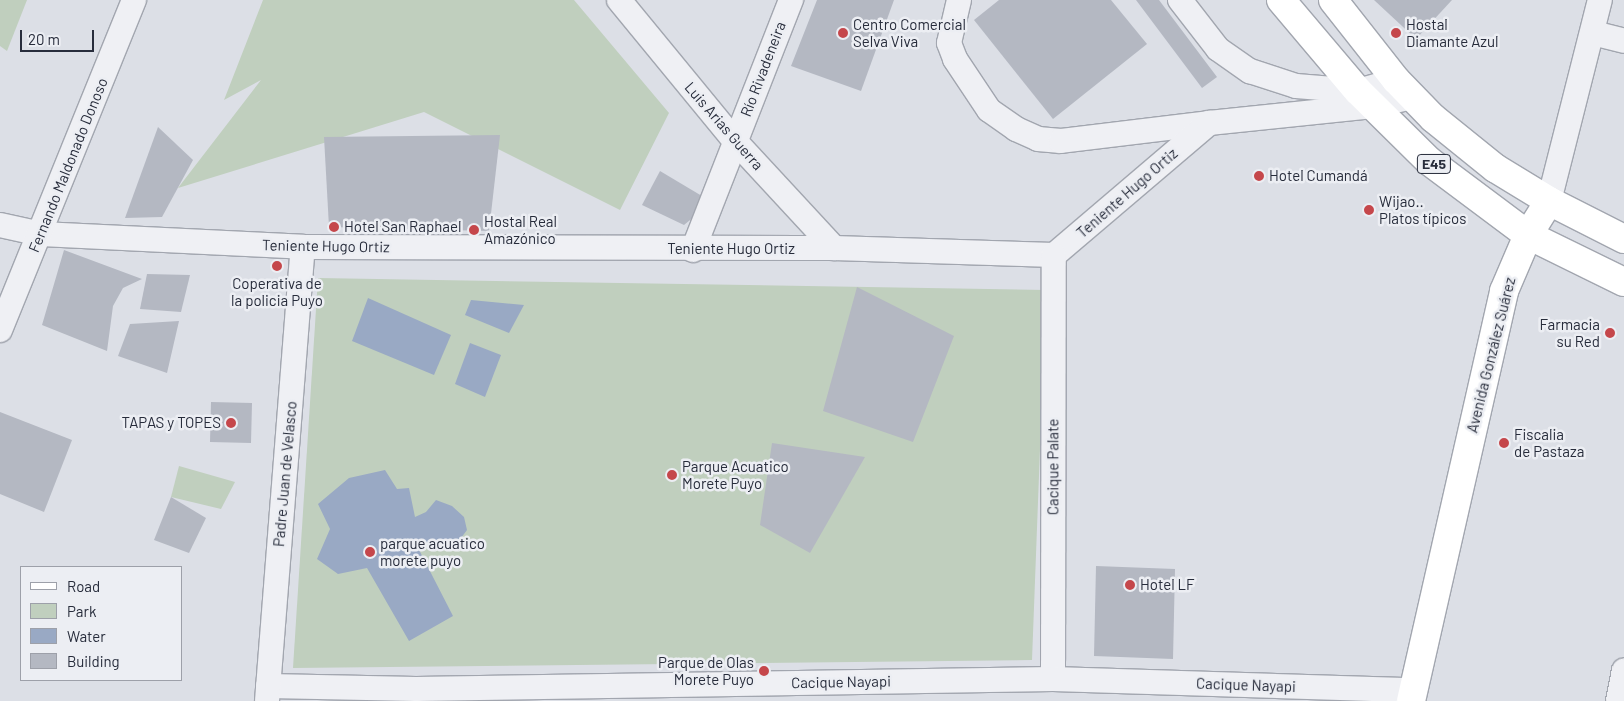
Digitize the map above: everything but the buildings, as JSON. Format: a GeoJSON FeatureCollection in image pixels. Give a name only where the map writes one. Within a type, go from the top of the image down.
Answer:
{"type":"FeatureCollection","features":[{"type":"Feature","properties":{"kind":"main road","name":"E45"},"geometry":{"type":"LineString","coordinates":[[1281,0],[1366,99],[1429,161],[1528,235],[1624,282]]}},
{"type":"Feature","properties":{"kind":"main road","name":"E45"},"geometry":{"type":"LineString","coordinates":[[1333,0],[1404,88],[1432,118],[1496,168],[1549,201],[1624,239]]}},
{"type":"Feature","properties":{"kind":"main road","name":"Avenida González Suárez"},"geometry":{"type":"LineString","coordinates":[[1412,695],[1504,291],[1528,235],[1549,201]]}},
{"type":"Feature","properties":{"kind":"street","name":"Fernando Maldonado Donoso"},"geometry":{"type":"LineString","coordinates":[[0,330],[41,234],[134,0]]}},
{"type":"Feature","properties":{"kind":"street","name":"Río Rivadeneira"},"geometry":{"type":"LineString","coordinates":[[693,250],[790,0]]}},
{"type":"Feature","properties":{"kind":"street"},"geometry":{"type":"LineString","coordinates":[[959,0],[948,43],[955,59],[989,110],[1016,129],[1038,139],[1061,141],[1210,123],[1366,99],[1404,88]]}},
{"type":"Feature","properties":{"kind":"street"},"geometry":{"type":"LineString","coordinates":[[1180,0],[1218,50],[1250,71],[1296,86],[1366,99]]}},
{"type":"Feature","properties":{"kind":"street","name":"Avenida González Suárez"},"geometry":{"type":"LineString","coordinates":[[1549,201],[1600,0]]}},
{"type":"Feature","properties":{"kind":"street","name":"Luis Arias Guerra"},"geometry":{"type":"LineString","coordinates":[[620,1],[735,141],[834,248]]}},
{"type":"Feature","properties":{"kind":"street"},"geometry":{"type":"LineString","coordinates":[[1593,33],[1624,41]]}},
{"type":"Feature","properties":{"kind":"street","name":"Teniente Hugo Ortiz"},"geometry":{"type":"LineString","coordinates":[[0,225],[41,234],[303,247],[693,250],[834,248],[1054,256],[1210,123]]}},
{"type":"Feature","properties":{"kind":"street","name":"Padre Juan de Velasco"},"geometry":{"type":"LineString","coordinates":[[268,694],[303,247]]}},
{"type":"Feature","properties":{"kind":"street","name":"Cacique Palate"},"geometry":{"type":"LineString","coordinates":[[1053,679],[1054,256]]}},
{"type":"Feature","properties":{"kind":"street"},"geometry":{"type":"LineString","coordinates":[[1618,701],[1624,671]]}},
{"type":"Feature","properties":{"kind":"street","name":"Cacique Nayapi"},"geometry":{"type":"LineString","coordinates":[[268,694],[729,693],[1053,679],[1412,695]]}},
{"type":"Feature","properties":{"kind":"green space"},"geometry":{"type":"Polygon","coordinates":[[[0,0],[27,0],[7,51],[0,46],[0,0]]]}},
{"type":"Feature","properties":{"kind":"green space"},"geometry":{"type":"Polygon","coordinates":[[[263,0],[574,0],[669,113],[620,210],[424,112],[178,188],[261,80],[224,100],[263,0]]]}},
{"type":"Feature","properties":{"kind":"green space","name":"Parque Acuatico Morete Puyo"},"geometry":{"type":"Polygon","coordinates":[[[318,278],[1046,290],[1032,660],[293,668],[318,278]]]}},
{"type":"Feature","properties":{"kind":"green space"},"geometry":{"type":"Polygon","coordinates":[[[179,466],[235,482],[221,509],[171,497],[179,466]]]}},
{"type":"Feature","properties":{"kind":"water"},"geometry":{"type":"Polygon","coordinates":[[[368,298],[451,335],[434,375],[352,341],[368,298]]]}},
{"type":"Feature","properties":{"kind":"water"},"geometry":{"type":"Polygon","coordinates":[[[471,300],[524,305],[509,333],[465,315],[471,300]]]}},
{"type":"Feature","properties":{"kind":"water"},"geometry":{"type":"Polygon","coordinates":[[[470,343],[501,355],[485,397],[455,384],[470,343]]]}},
{"type":"Feature","properties":{"kind":"water","name":"parque acuatico morete puyo"},"geometry":{"type":"Polygon","coordinates":[[[385,470],[397,489],[409,488],[415,517],[426,512],[436,500],[452,506],[464,517],[467,530],[458,542],[447,546],[414,540],[453,616],[409,641],[367,568],[338,574],[317,559],[330,529],[318,504],[349,478],[385,470]]]}},
{"type":"Feature","properties":{"kind":"place","name":"Centro Comercial Selva Viva"},"geometry":{"type":"Point","coordinates":[843,33]}},
{"type":"Feature","properties":{"kind":"place","name":"Hostal Diamante Azul"},"geometry":{"type":"Point","coordinates":[1396,33]}},
{"type":"Feature","properties":{"kind":"place","name":"Hotel Cumandá"},"geometry":{"type":"Point","coordinates":[1259,176]}},
{"type":"Feature","properties":{"kind":"place","name":"Wijao.. Platos típicos"},"geometry":{"type":"Point","coordinates":[1369,210]}},
{"type":"Feature","properties":{"kind":"place","name":"Hotel San Raphael"},"geometry":{"type":"Point","coordinates":[334,227]}},
{"type":"Feature","properties":{"kind":"place","name":"Hostal Real Amazónico"},"geometry":{"type":"Point","coordinates":[474,230]}},
{"type":"Feature","properties":{"kind":"place","name":"Coperativa de la policia Puyo"},"geometry":{"type":"Point","coordinates":[277,266]}},
{"type":"Feature","properties":{"kind":"place","name":"Farmacia su Red"},"geometry":{"type":"Point","coordinates":[1610,333]}},
{"type":"Feature","properties":{"kind":"place","name":"TAPAS y TOPES"},"geometry":{"type":"Point","coordinates":[231,423]}},
{"type":"Feature","properties":{"kind":"place","name":"Fiscalia de Pastaza"},"geometry":{"type":"Point","coordinates":[1504,443]}},
{"type":"Feature","properties":{"kind":"place","name":"Parque Acuatico Morete Puyo"},"geometry":{"type":"Point","coordinates":[672,475]}},
{"type":"Feature","properties":{"kind":"place","name":"parque acuatico morete puyo"},"geometry":{"type":"Point","coordinates":[370,552]}},
{"type":"Feature","properties":{"kind":"place","name":"Hotel LF"},"geometry":{"type":"Point","coordinates":[1130,585]}},
{"type":"Feature","properties":{"kind":"place","name":"Parque de Olas Morete Puyo"},"geometry":{"type":"Point","coordinates":[764,671]}}]}
